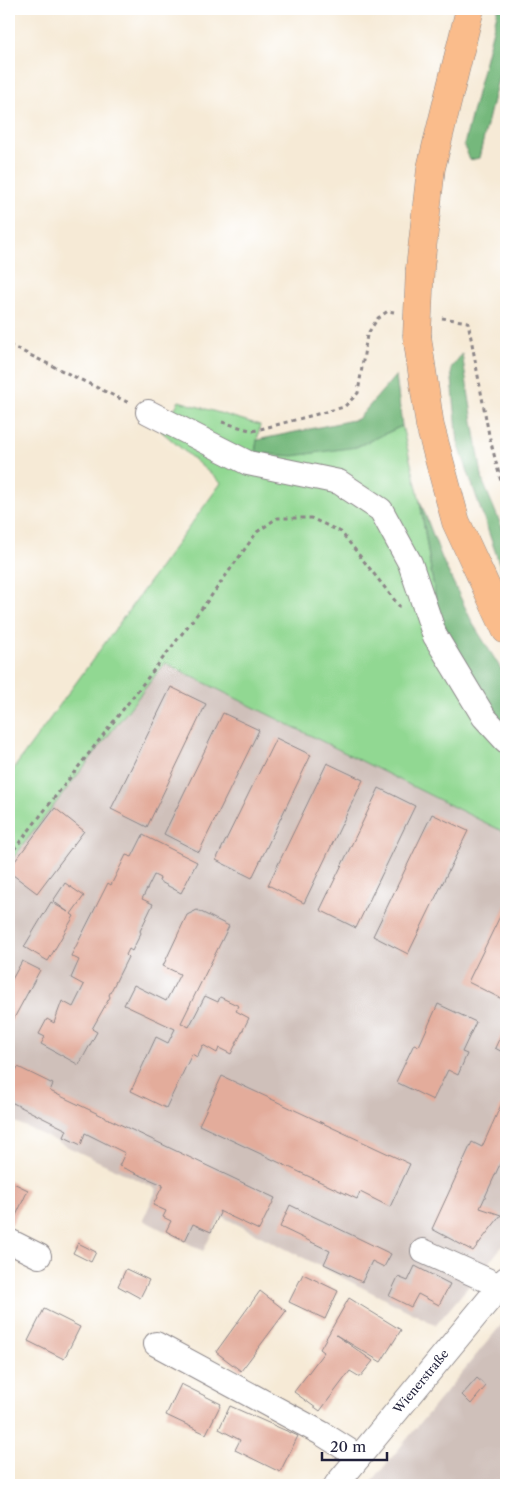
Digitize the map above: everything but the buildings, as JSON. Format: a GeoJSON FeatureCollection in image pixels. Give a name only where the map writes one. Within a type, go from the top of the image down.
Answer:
{"type":"FeatureCollection","features":[{"type":"Feature","properties":{"kind":"main road"},"geometry":{"type":"LineString","coordinates":[[470,9],[431,168],[420,268],[430,426],[456,522],[506,630]]}},
{"type":"Feature","properties":{"kind":"street"},"geometry":{"type":"LineString","coordinates":[[148,412],[248,462],[339,482],[381,510],[410,563],[435,636],[484,717],[506,742]]}},
{"type":"Feature","properties":{"kind":"street"},"geometry":{"type":"LineString","coordinates":[[9,1241],[39,1256]]}},
{"type":"Feature","properties":{"kind":"street"},"geometry":{"type":"LineString","coordinates":[[423,1251],[503,1282]]}},
{"type":"Feature","properties":{"kind":"street","name":"Wienerstraße"},"geometry":{"type":"LineString","coordinates":[[336,1485],[503,1282]]}},
{"type":"Feature","properties":{"kind":"street"},"geometry":{"type":"LineString","coordinates":[[156,1344],[321,1433],[358,1457]]}},
{"type":"Feature","properties":{"kind":"path"},"geometry":{"type":"LineString","coordinates":[[218,421],[253,431],[344,407],[358,393],[367,335],[378,318],[388,311],[396,312]]}},
{"type":"Feature","properties":{"kind":"path"},"geometry":{"type":"LineString","coordinates":[[424,327],[468,322],[489,436],[506,501]]}},
{"type":"Feature","properties":{"kind":"path"},"geometry":{"type":"LineString","coordinates":[[9,345],[148,412]]}},
{"type":"Feature","properties":{"kind":"path"},"geometry":{"type":"LineString","coordinates":[[9,856],[209,599],[257,532],[277,518],[310,518],[341,532],[399,606],[406,612]]}},
{"type":"Feature","properties":{"kind":"shaded area"},"geometry":{"type":"Polygon","coordinates":[[[165,663],[506,833],[506,1242],[436,1325],[221,1216],[203,1251],[143,1220],[157,1189],[9,1119],[9,863],[165,663]]]}},
{"type":"Feature","properties":{"kind":"shaded area"},"geometry":{"type":"Polygon","coordinates":[[[506,1319],[506,1485],[369,1485],[506,1319]]]}},
{"type":"Feature","properties":{"kind":"green space"},"geometry":{"type":"Polygon","coordinates":[[[498,9],[506,9],[506,46],[479,158],[470,160],[464,145],[498,9]]]}},
{"type":"Feature","properties":{"kind":"green space"},"geometry":{"type":"Polygon","coordinates":[[[462,354],[483,482],[506,537],[506,583],[458,443],[451,368],[462,354]]]}},
{"type":"Feature","properties":{"kind":"green space"},"geometry":{"type":"Polygon","coordinates":[[[396,375],[402,426],[356,447],[293,456],[255,453],[257,440],[358,419],[396,375]]]}},
{"type":"Feature","properties":{"kind":"green space"},"geometry":{"type":"Polygon","coordinates":[[[179,401],[260,425],[255,452],[356,447],[402,426],[420,501],[438,614],[506,725],[506,833],[165,663],[9,863],[9,775],[221,483],[161,431],[179,401]]]}},
{"type":"Feature","properties":{"kind":"green space"},"geometry":{"type":"Polygon","coordinates":[[[420,501],[443,561],[473,624],[506,677],[506,725],[488,703],[438,614],[420,501]]]}}]}
